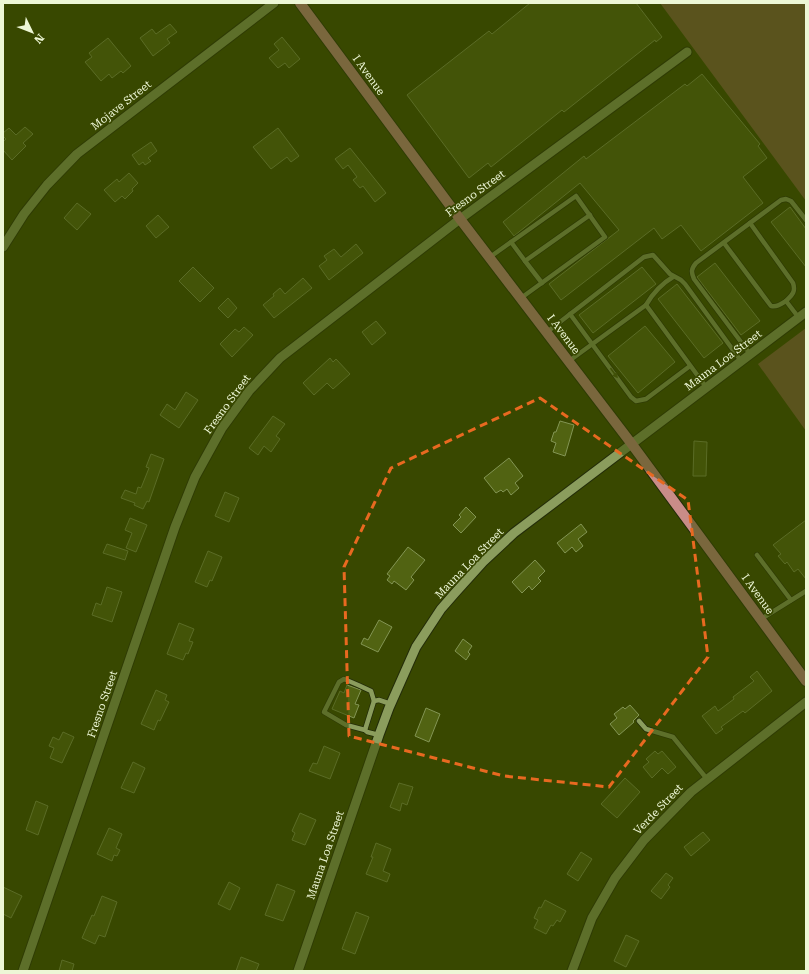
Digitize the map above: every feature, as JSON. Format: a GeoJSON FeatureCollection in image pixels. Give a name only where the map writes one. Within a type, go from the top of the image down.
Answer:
{"type":"FeatureCollection","features":[{"type":"Feature","properties":{"kind":"main road","name":"I Avenue"},"geometry":{"type":"LineString","coordinates":[[300,3],[460,219],[631,443],[806,681]]}},
{"type":"Feature","properties":{"kind":"street","name":"Mojave Street"},"geometry":{"type":"LineString","coordinates":[[3,247],[24,214],[47,185],[77,154],[274,3]]}},
{"type":"Feature","properties":{"kind":"street","name":"Fresno Street"},"geometry":{"type":"LineString","coordinates":[[23,971],[175,527],[195,477],[222,428],[248,391],[280,358],[460,219],[687,52]]}},
{"type":"Feature","properties":{"kind":"street","name":"Mauna Loa Street"},"geometry":{"type":"LineString","coordinates":[[298,971],[391,704],[416,647],[441,609],[483,562],[514,533],[802,315]]}},
{"type":"Feature","properties":{"kind":"street","name":"Verde Street"},"geometry":{"type":"LineString","coordinates":[[572,971],[592,918],[615,878],[644,840],[690,792],[806,702]]}},
{"type":"Feature","properties":{"kind":"lane"},"geometry":{"type":"LineString","coordinates":[[490,257],[576,196],[605,236],[521,298]]}},
{"type":"Feature","properties":{"kind":"lane"},"geometry":{"type":"LineString","coordinates":[[750,354],[694,279],[691,273],[692,268],[696,263],[781,200],[786,199],[791,201],[806,220]]}},
{"type":"Feature","properties":{"kind":"lane"},"geometry":{"type":"LineString","coordinates":[[525,261],[590,215]]}},
{"type":"Feature","properties":{"kind":"lane"},"geometry":{"type":"LineString","coordinates":[[724,243],[771,306],[776,306],[786,301],[794,293],[795,288],[793,283],[750,223]]}},
{"type":"Feature","properties":{"kind":"lane"},"geometry":{"type":"LineString","coordinates":[[511,242],[542,283]]}},
{"type":"Feature","properties":{"kind":"lane"},"geometry":{"type":"LineString","coordinates":[[547,332],[644,257],[653,255],[673,276],[685,284],[741,361]]}},
{"type":"Feature","properties":{"kind":"lane"},"geometry":{"type":"LineString","coordinates":[[569,361],[646,306],[659,286],[673,276]]}},
{"type":"Feature","properties":{"kind":"lane"},"geometry":{"type":"LineString","coordinates":[[786,301],[802,315]]}},
{"type":"Feature","properties":{"kind":"lane"},"geometry":{"type":"LineString","coordinates":[[646,306],[706,387]]}},
{"type":"Feature","properties":{"kind":"lane"},"geometry":{"type":"LineString","coordinates":[[570,314],[631,397],[636,401],[646,399],[690,366]]}},
{"type":"Feature","properties":{"kind":"lane"},"geometry":{"type":"LineString","coordinates":[[756,555],[791,600]]}},
{"type":"Feature","properties":{"kind":"lane"},"geometry":{"type":"LineString","coordinates":[[761,619],[806,591]]}},
{"type":"Feature","properties":{"kind":"lane"},"geometry":{"type":"LineString","coordinates":[[365,730],[374,701],[371,691],[344,679],[340,682],[324,712],[346,724],[379,735]]}},
{"type":"Feature","properties":{"kind":"lane"},"geometry":{"type":"LineString","coordinates":[[374,701],[379,700],[391,704]]}},
{"type":"Feature","properties":{"kind":"lane"},"geometry":{"type":"LineString","coordinates":[[639,721],[646,729],[673,737],[707,779]]}},
{"type":"Feature","properties":{"kind":"highlighted area"},"geometry":{"type":"Polygon","coordinates":[[[540,398],[688,500],[708,657],[609,787],[504,776],[349,736],[344,567],[391,468],[540,398]]]}},
{"type":"Feature","properties":{"kind":"shaded area"},"geometry":{"type":"Polygon","coordinates":[[[660,3],[806,3],[806,201],[660,3]]]}},
{"type":"Feature","properties":{"kind":"shaded area"},"geometry":{"type":"Polygon","coordinates":[[[806,328],[806,431],[758,364],[806,328]]]}},
{"type":"Feature","properties":{"kind":"building"},"geometry":{"type":"Polygon","coordinates":[[[530,3],[636,3],[662,37],[656,42],[655,40],[564,112],[562,110],[491,167],[488,163],[469,178],[407,95],[489,31],[492,34],[530,3]]]}},
{"type":"Feature","properties":{"kind":"building"},"geometry":{"type":"Polygon","coordinates":[[[170,24],[177,32],[167,39],[170,43],[153,56],[140,38],[152,29],[156,34],[170,24]]]}},
{"type":"Feature","properties":{"kind":"building"},"geometry":{"type":"Polygon","coordinates":[[[282,37],[300,59],[289,68],[285,63],[278,68],[269,58],[279,50],[274,44],[282,37]]]}},
{"type":"Feature","properties":{"kind":"building"},"geometry":{"type":"Polygon","coordinates":[[[108,38],[131,66],[123,73],[121,71],[112,78],[109,74],[101,81],[85,62],[92,57],[89,53],[108,38]]]}},
{"type":"Feature","properties":{"kind":"building"},"geometry":{"type":"Polygon","coordinates":[[[702,74],[760,144],[758,146],[767,158],[743,177],[763,203],[701,251],[681,225],[662,239],[654,228],[561,300],[549,284],[619,230],[580,183],[514,236],[503,222],[584,156],[586,159],[685,84],[687,86],[702,74]]]}},
{"type":"Feature","properties":{"kind":"building"},"geometry":{"type":"Polygon","coordinates":[[[25,127],[33,134],[23,143],[26,146],[12,160],[3,150],[3,142],[6,139],[3,136],[3,133],[9,128],[16,135],[25,127]]]}},
{"type":"Feature","properties":{"kind":"building"},"geometry":{"type":"Polygon","coordinates":[[[278,128],[299,156],[291,162],[287,157],[271,169],[253,147],[278,128]]]}},
{"type":"Feature","properties":{"kind":"building"},"geometry":{"type":"Polygon","coordinates":[[[151,142],[157,151],[148,158],[151,161],[145,165],[143,162],[139,165],[132,155],[151,142]]]}},
{"type":"Feature","properties":{"kind":"building"},"geometry":{"type":"Polygon","coordinates":[[[350,148],[386,193],[375,202],[363,186],[360,188],[353,180],[357,177],[348,165],[343,169],[335,159],[350,148]]]}},
{"type":"Feature","properties":{"kind":"building"},"geometry":{"type":"Polygon","coordinates":[[[129,173],[138,183],[125,199],[122,196],[115,202],[104,190],[117,179],[119,182],[129,173]]]}},
{"type":"Feature","properties":{"kind":"building"},"geometry":{"type":"Polygon","coordinates":[[[77,203],[91,214],[77,230],[64,218],[77,203]]]}},
{"type":"Feature","properties":{"kind":"building"},"geometry":{"type":"Polygon","coordinates":[[[790,207],[806,229],[806,267],[771,222],[790,207]]]}},
{"type":"Feature","properties":{"kind":"building"},"geometry":{"type":"Polygon","coordinates":[[[158,215],[169,227],[156,238],[146,226],[158,215]]]}},
{"type":"Feature","properties":{"kind":"building"},"geometry":{"type":"Polygon","coordinates":[[[356,244],[363,253],[329,280],[319,266],[327,260],[324,256],[334,249],[341,257],[356,244]]]}},
{"type":"Feature","properties":{"kind":"building"},"geometry":{"type":"Polygon","coordinates":[[[715,263],[760,321],[741,335],[697,277],[715,263]]]}},
{"type":"Feature","properties":{"kind":"building"},"geometry":{"type":"Polygon","coordinates":[[[193,267],[214,288],[200,302],[179,281],[193,267]]]}},
{"type":"Feature","properties":{"kind":"building"},"geometry":{"type":"Polygon","coordinates":[[[642,267],[656,284],[593,333],[579,315],[642,267]]]}},
{"type":"Feature","properties":{"kind":"building"},"geometry":{"type":"Polygon","coordinates":[[[303,278],[312,288],[274,318],[263,305],[274,296],[273,294],[280,288],[285,294],[303,278]]]}},
{"type":"Feature","properties":{"kind":"building"},"geometry":{"type":"Polygon","coordinates":[[[677,284],[723,343],[704,358],[658,299],[677,284]]]}},
{"type":"Feature","properties":{"kind":"building"},"geometry":{"type":"Polygon","coordinates":[[[228,298],[237,308],[228,318],[218,308],[228,298]]]}},
{"type":"Feature","properties":{"kind":"building"},"geometry":{"type":"Polygon","coordinates":[[[376,321],[386,333],[372,345],[362,332],[376,321]]]}},
{"type":"Feature","properties":{"kind":"building"},"geometry":{"type":"Polygon","coordinates":[[[645,326],[675,362],[638,393],[608,356],[645,326]]]}},
{"type":"Feature","properties":{"kind":"building"},"geometry":{"type":"Polygon","coordinates":[[[244,327],[253,335],[232,357],[220,344],[235,329],[239,332],[244,327]]]}},
{"type":"Feature","properties":{"kind":"building"},"geometry":{"type":"Polygon","coordinates":[[[330,358],[333,362],[336,359],[350,374],[333,389],[327,383],[314,395],[303,383],[330,358]]]}},
{"type":"Feature","properties":{"kind":"building"},"geometry":{"type":"Polygon","coordinates":[[[186,392],[198,400],[179,428],[160,415],[167,404],[175,410],[186,392]]]}},
{"type":"Feature","properties":{"kind":"building"},"geometry":{"type":"Polygon","coordinates":[[[273,416],[285,424],[276,436],[280,439],[271,452],[264,446],[258,455],[249,448],[273,416]]]}},
{"type":"Feature","properties":{"kind":"building"},"geometry":{"type":"Polygon","coordinates":[[[560,421],[574,425],[565,456],[553,452],[556,443],[551,441],[560,421]]]}},
{"type":"Feature","properties":{"kind":"building"},"geometry":{"type":"Polygon","coordinates":[[[694,441],[707,442],[706,476],[693,476],[694,441]]]}},
{"type":"Feature","properties":{"kind":"building"},"geometry":{"type":"Polygon","coordinates":[[[151,454],[164,459],[149,502],[147,501],[143,509],[134,505],[135,503],[121,498],[125,490],[136,494],[138,487],[141,488],[149,468],[146,467],[151,454]]]}},
{"type":"Feature","properties":{"kind":"building"},"geometry":{"type":"Polygon","coordinates":[[[509,458],[523,476],[515,483],[519,488],[511,495],[507,489],[503,492],[501,490],[496,493],[484,478],[509,458]]]}},
{"type":"Feature","properties":{"kind":"building"},"geometry":{"type":"Polygon","coordinates":[[[225,492],[239,498],[229,522],[215,516],[225,492]]]}},
{"type":"Feature","properties":{"kind":"building"},"geometry":{"type":"Polygon","coordinates":[[[466,507],[476,517],[461,533],[453,525],[461,517],[459,515],[466,507]]]}},
{"type":"Feature","properties":{"kind":"building"},"geometry":{"type":"Polygon","coordinates":[[[130,518],[147,525],[136,552],[126,548],[132,533],[125,530],[130,518]]]}},
{"type":"Feature","properties":{"kind":"building"},"geometry":{"type":"Polygon","coordinates":[[[806,520],[806,579],[798,569],[794,572],[787,562],[785,564],[778,556],[781,554],[773,545],[806,520]]]}},
{"type":"Feature","properties":{"kind":"building"},"geometry":{"type":"Polygon","coordinates":[[[581,524],[587,532],[578,539],[583,546],[576,552],[572,547],[565,553],[557,543],[581,524]]]}},
{"type":"Feature","properties":{"kind":"building"},"geometry":{"type":"Polygon","coordinates":[[[107,544],[128,551],[125,560],[103,553],[107,544]]]}},
{"type":"Feature","properties":{"kind":"building"},"geometry":{"type":"Polygon","coordinates":[[[408,547],[425,560],[411,577],[414,580],[406,590],[394,581],[392,584],[387,580],[390,576],[387,574],[408,547]]]}},
{"type":"Feature","properties":{"kind":"building"},"geometry":{"type":"Polygon","coordinates":[[[208,551],[222,557],[212,581],[210,580],[207,587],[195,582],[208,551]]]}},
{"type":"Feature","properties":{"kind":"building"},"geometry":{"type":"Polygon","coordinates":[[[535,560],[545,571],[538,578],[541,581],[532,590],[529,586],[522,593],[512,582],[535,560]]]}},
{"type":"Feature","properties":{"kind":"building"},"geometry":{"type":"Polygon","coordinates":[[[107,587],[122,592],[112,622],[92,615],[96,603],[101,605],[107,587]]]}},
{"type":"Feature","properties":{"kind":"building"},"geometry":{"type":"Polygon","coordinates":[[[379,620],[392,627],[378,652],[361,644],[364,638],[368,640],[379,620]]]}},
{"type":"Feature","properties":{"kind":"building"},"geometry":{"type":"Polygon","coordinates":[[[179,623],[194,629],[189,641],[193,642],[188,654],[186,653],[183,660],[167,654],[179,623]]]}},
{"type":"Feature","properties":{"kind":"building"},"geometry":{"type":"Polygon","coordinates":[[[463,639],[472,646],[468,652],[470,654],[466,660],[455,651],[463,639]]]}},
{"type":"Feature","properties":{"kind":"building"},"geometry":{"type":"Polygon","coordinates":[[[757,671],[772,691],[745,713],[743,711],[721,727],[723,729],[716,734],[702,716],[715,706],[718,711],[734,699],[733,697],[754,681],[750,677],[757,671]]]}},
{"type":"Feature","properties":{"kind":"building"},"geometry":{"type":"Polygon","coordinates":[[[347,685],[361,690],[355,704],[359,705],[354,718],[332,709],[340,691],[344,693],[347,685]]]}},
{"type":"Feature","properties":{"kind":"building"},"geometry":{"type":"Polygon","coordinates":[[[156,690],[167,695],[165,700],[169,702],[154,730],[141,724],[156,690]]]}},
{"type":"Feature","properties":{"kind":"building"},"geometry":{"type":"Polygon","coordinates":[[[630,705],[639,715],[633,721],[634,722],[619,735],[610,724],[617,718],[614,714],[623,707],[625,709],[630,705]]]}},
{"type":"Feature","properties":{"kind":"building"},"geometry":{"type":"Polygon","coordinates":[[[426,708],[440,714],[429,742],[415,736],[426,708]]]}},
{"type":"Feature","properties":{"kind":"building"},"geometry":{"type":"Polygon","coordinates":[[[63,732],[74,737],[62,763],[50,758],[54,748],[49,746],[53,737],[59,740],[63,732]]]}},
{"type":"Feature","properties":{"kind":"building"},"geometry":{"type":"Polygon","coordinates":[[[324,746],[340,753],[330,779],[309,771],[313,763],[317,764],[324,746]]]}},
{"type":"Feature","properties":{"kind":"building"},"geometry":{"type":"Polygon","coordinates":[[[655,751],[658,754],[662,751],[676,767],[668,774],[662,768],[652,778],[643,767],[649,762],[646,759],[655,751]]]}},
{"type":"Feature","properties":{"kind":"building"},"geometry":{"type":"Polygon","coordinates":[[[133,762],[145,768],[134,793],[121,788],[133,762]]]}},
{"type":"Feature","properties":{"kind":"building"},"geometry":{"type":"Polygon","coordinates":[[[625,778],[640,792],[617,818],[601,804],[625,778]]]}},
{"type":"Feature","properties":{"kind":"building"},"geometry":{"type":"Polygon","coordinates":[[[399,783],[413,787],[407,805],[402,803],[400,811],[390,807],[399,783]]]}},
{"type":"Feature","properties":{"kind":"building"},"geometry":{"type":"Polygon","coordinates":[[[36,801],[48,806],[38,835],[26,830],[36,801]]]}},
{"type":"Feature","properties":{"kind":"building"},"geometry":{"type":"Polygon","coordinates":[[[300,813],[316,820],[305,845],[292,840],[295,833],[292,831],[300,813]]]}},
{"type":"Feature","properties":{"kind":"building"},"geometry":{"type":"Polygon","coordinates":[[[109,828],[122,834],[116,848],[120,850],[117,856],[114,855],[112,861],[97,854],[109,828]]]}},
{"type":"Feature","properties":{"kind":"building"},"geometry":{"type":"Polygon","coordinates":[[[703,832],[710,840],[691,856],[684,847],[703,832]]]}},
{"type":"Feature","properties":{"kind":"building"},"geometry":{"type":"Polygon","coordinates":[[[376,843],[391,849],[383,871],[390,874],[387,882],[366,874],[373,857],[371,857],[376,843]]]}},
{"type":"Feature","properties":{"kind":"building"},"geometry":{"type":"Polygon","coordinates":[[[581,852],[592,859],[578,881],[567,874],[581,852]]]}},
{"type":"Feature","properties":{"kind":"building"},"geometry":{"type":"Polygon","coordinates":[[[666,873],[673,878],[668,885],[670,887],[661,899],[651,891],[666,873]]]}},
{"type":"Feature","properties":{"kind":"building"},"geometry":{"type":"Polygon","coordinates":[[[229,882],[240,888],[230,910],[218,904],[229,882]]]}},
{"type":"Feature","properties":{"kind":"building"},"geometry":{"type":"Polygon","coordinates":[[[277,884],[295,891],[283,921],[265,915],[277,884]]]}},
{"type":"Feature","properties":{"kind":"building"},"geometry":{"type":"Polygon","coordinates":[[[3,887],[22,896],[11,918],[3,914],[3,887]]]}},
{"type":"Feature","properties":{"kind":"building"},"geometry":{"type":"Polygon","coordinates":[[[102,896],[117,902],[105,937],[99,935],[95,944],[82,938],[92,915],[94,916],[102,896]]]}},
{"type":"Feature","properties":{"kind":"building"},"geometry":{"type":"Polygon","coordinates":[[[545,900],[566,911],[560,922],[557,920],[553,926],[551,925],[546,934],[534,928],[538,920],[534,918],[539,907],[541,908],[545,900]]]}},
{"type":"Feature","properties":{"kind":"building"},"geometry":{"type":"Polygon","coordinates":[[[356,912],[369,917],[355,954],[342,949],[356,912]]]}},
{"type":"Feature","properties":{"kind":"building"},"geometry":{"type":"Polygon","coordinates":[[[626,935],[639,941],[626,967],[614,961],[626,935]]]}},
{"type":"Feature","properties":{"kind":"building"},"geometry":{"type":"Polygon","coordinates":[[[241,957],[259,964],[256,971],[236,971],[241,957]]]}},
{"type":"Feature","properties":{"kind":"building"},"geometry":{"type":"Polygon","coordinates":[[[62,960],[74,964],[72,971],[59,971],[62,960]]]}}]}
